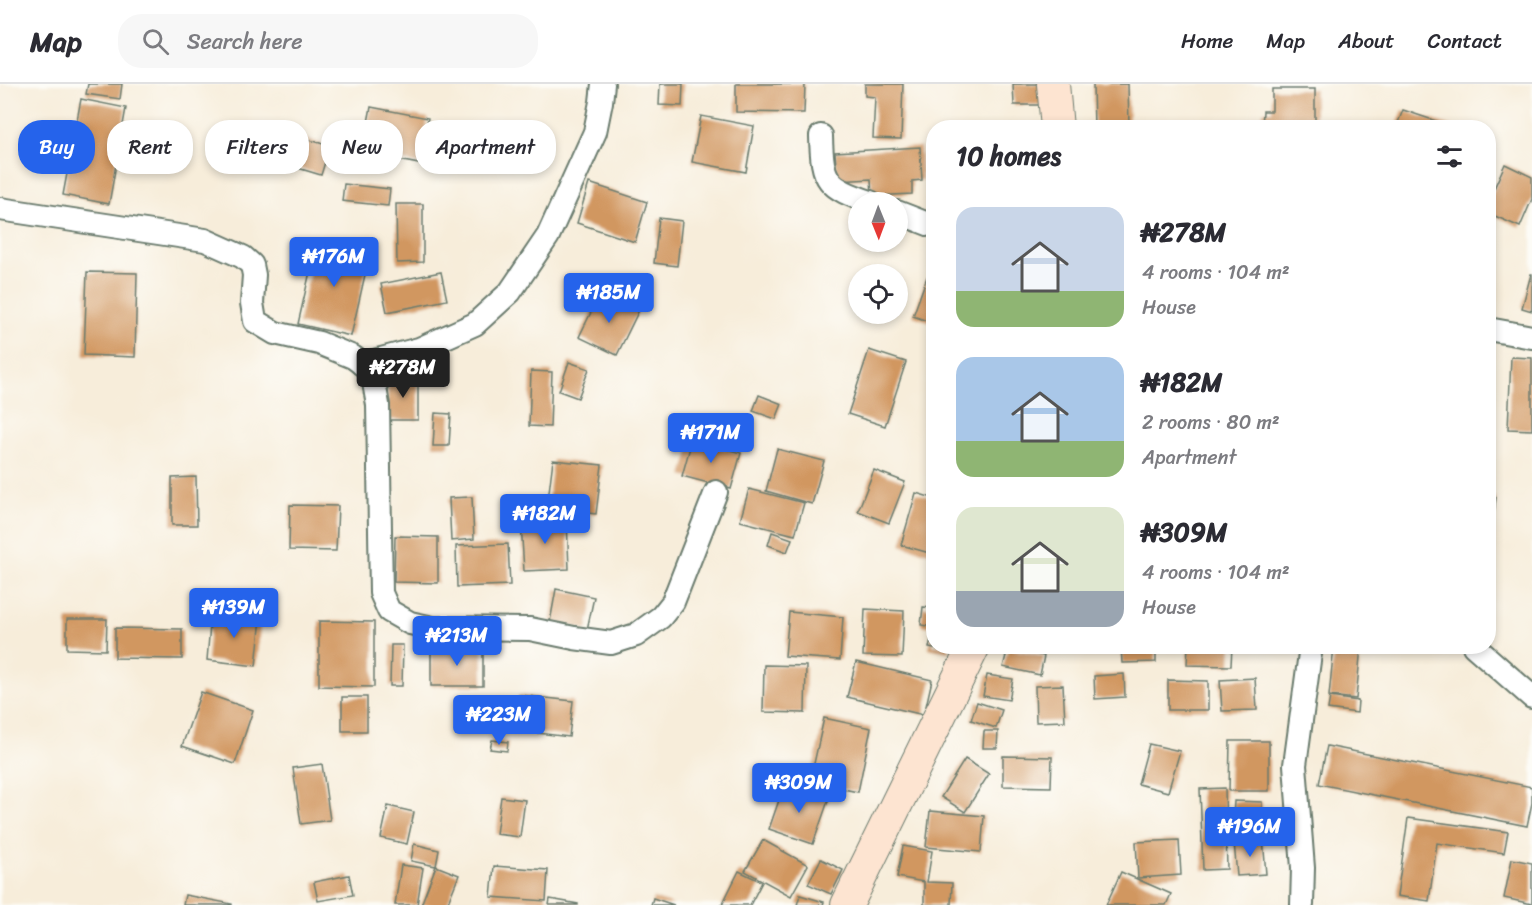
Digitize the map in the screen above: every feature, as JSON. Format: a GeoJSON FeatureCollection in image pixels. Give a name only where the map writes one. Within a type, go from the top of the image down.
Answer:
{"type":"FeatureCollection","features":[{"type":"Feature","properties":{"kind":"street"},"geometry":{"type":"LineString","coordinates":[[362,364],[419,349],[475,324],[510,292],[548,236],[595,132],[603,84]]}},
{"type":"Feature","properties":{"kind":"street"},"geometry":{"type":"LineString","coordinates":[[1053,84],[1055,120]]}},
{"type":"Feature","properties":{"kind":"street"},"geometry":{"type":"LineString","coordinates":[[820,136],[821,162],[826,176],[835,188],[848,193]]}},
{"type":"Feature","properties":{"kind":"street"},"geometry":{"type":"LineString","coordinates":[[0,210],[205,240],[243,257],[252,265],[255,275],[252,303],[255,321],[275,333],[318,343],[353,357],[372,371],[378,405],[381,593],[389,611],[410,623],[433,628],[530,629],[611,643],[636,635],[661,617],[673,602],[716,492]]}},
{"type":"Feature","properties":{"kind":"street"},"geometry":{"type":"LineString","coordinates":[[908,216],[926,223]]}},
{"type":"Feature","properties":{"kind":"street"},"geometry":{"type":"LineString","coordinates":[[1496,330],[1532,337]]}},
{"type":"Feature","properties":{"kind":"street"},"geometry":{"type":"LineString","coordinates":[[847,905],[970,654]]}},
{"type":"Feature","properties":{"kind":"street"},"geometry":{"type":"LineString","coordinates":[[1302,905],[1303,868],[1295,765],[1310,654]]}},
{"type":"Feature","properties":{"kind":"street"},"geometry":{"type":"LineString","coordinates":[[1483,654],[1532,697]]}},
{"type":"Feature","properties":{"kind":"building"},"geometry":{"type":"Polygon","coordinates":[[[88,84],[122,84],[120,99],[86,94],[88,84]]]}},
{"type":"Feature","properties":{"kind":"building"},"geometry":{"type":"Polygon","coordinates":[[[660,84],[683,84],[682,106],[659,105],[660,84]]]}},
{"type":"Feature","properties":{"kind":"building"},"geometry":{"type":"Polygon","coordinates":[[[736,84],[805,84],[804,113],[736,112],[736,84]]]}},
{"type":"Feature","properties":{"kind":"building"},"geometry":{"type":"Polygon","coordinates":[[[865,84],[903,84],[901,139],[873,138],[875,97],[865,96],[865,84]]]}},
{"type":"Feature","properties":{"kind":"building"},"geometry":{"type":"Polygon","coordinates":[[[1013,84],[1043,84],[1043,105],[1014,105],[1013,84]]]}},
{"type":"Feature","properties":{"kind":"building"},"geometry":{"type":"Polygon","coordinates":[[[1093,84],[1128,84],[1129,120],[1094,120],[1093,84]]]}},
{"type":"Feature","properties":{"kind":"building"},"geometry":{"type":"Polygon","coordinates":[[[1272,89],[1315,89],[1315,120],[1262,120],[1263,111],[1272,111],[1272,89]]]}},
{"type":"Feature","properties":{"kind":"building"},"geometry":{"type":"Polygon","coordinates":[[[81,99],[126,108],[124,120],[107,120],[107,174],[114,174],[109,204],[63,195],[67,174],[95,174],[95,120],[77,120],[81,99]]]}},
{"type":"Feature","properties":{"kind":"building"},"geometry":{"type":"Polygon","coordinates":[[[371,107],[428,118],[428,120],[415,120],[415,163],[403,161],[403,120],[368,120],[371,107]]]}},
{"type":"Feature","properties":{"kind":"building"},"geometry":{"type":"Polygon","coordinates":[[[1403,110],[1433,120],[1399,120],[1403,110]]]}},
{"type":"Feature","properties":{"kind":"building"},"geometry":{"type":"Polygon","coordinates":[[[701,116],[754,126],[746,172],[692,162],[701,116]]]}},
{"type":"Feature","properties":{"kind":"building"},"geometry":{"type":"Polygon","coordinates":[[[309,140],[321,143],[321,175],[309,171],[309,140]]]}},
{"type":"Feature","properties":{"kind":"building"},"geometry":{"type":"Polygon","coordinates":[[[920,147],[922,180],[912,181],[912,194],[908,194],[908,192],[872,192],[871,179],[837,181],[835,152],[920,147]]]}},
{"type":"Feature","properties":{"kind":"building"},"geometry":{"type":"Polygon","coordinates":[[[1505,164],[1532,177],[1532,199],[1520,227],[1496,216],[1496,184],[1505,164]]]}},
{"type":"Feature","properties":{"kind":"building"},"geometry":{"type":"Polygon","coordinates":[[[589,183],[647,202],[635,242],[577,223],[589,183]]]}},
{"type":"Feature","properties":{"kind":"building"},"geometry":{"type":"Polygon","coordinates":[[[344,184],[390,189],[388,206],[342,201],[344,184]]]}},
{"type":"Feature","properties":{"kind":"building"},"geometry":{"type":"Polygon","coordinates":[[[396,204],[423,204],[423,262],[397,263],[396,204]]]}},
{"type":"Feature","properties":{"kind":"building"},"geometry":{"type":"Polygon","coordinates":[[[659,218],[682,221],[677,266],[654,263],[659,218]]]}},
{"type":"Feature","properties":{"kind":"building"},"geometry":{"type":"Polygon","coordinates":[[[317,241],[370,253],[351,336],[298,324],[317,241]]]}},
{"type":"Feature","properties":{"kind":"building"},"geometry":{"type":"Polygon","coordinates":[[[87,272],[137,273],[135,357],[84,355],[87,272]]]}},
{"type":"Feature","properties":{"kind":"building"},"geometry":{"type":"Polygon","coordinates":[[[441,272],[447,300],[387,312],[381,284],[441,272]]]}},
{"type":"Feature","properties":{"kind":"building"},"geometry":{"type":"Polygon","coordinates":[[[1532,274],[1532,311],[1522,308],[1532,274]]]}},
{"type":"Feature","properties":{"kind":"building"},"geometry":{"type":"Polygon","coordinates":[[[926,280],[926,321],[913,316],[926,280]]]}},
{"type":"Feature","properties":{"kind":"building"},"geometry":{"type":"Polygon","coordinates":[[[601,292],[639,310],[617,355],[579,337],[601,292]]]}},
{"type":"Feature","properties":{"kind":"building"},"geometry":{"type":"Polygon","coordinates":[[[869,350],[906,362],[885,426],[848,414],[869,350]]]}},
{"type":"Feature","properties":{"kind":"building"},"geometry":{"type":"Polygon","coordinates":[[[1511,357],[1532,358],[1532,430],[1508,429],[1511,357]]]}},
{"type":"Feature","properties":{"kind":"building"},"geometry":{"type":"Polygon","coordinates":[[[569,362],[589,369],[578,398],[559,391],[569,362]]]}},
{"type":"Feature","properties":{"kind":"building"},"geometry":{"type":"Polygon","coordinates":[[[531,371],[552,372],[550,427],[529,426],[531,371]]]}},
{"type":"Feature","properties":{"kind":"building"},"geometry":{"type":"Polygon","coordinates":[[[388,377],[418,377],[418,420],[387,420],[388,377]]]}},
{"type":"Feature","properties":{"kind":"building"},"geometry":{"type":"Polygon","coordinates":[[[759,395],[782,404],[776,419],[753,411],[759,395]]]}},
{"type":"Feature","properties":{"kind":"building"},"geometry":{"type":"Polygon","coordinates":[[[435,413],[451,414],[449,446],[433,446],[435,413]]]}},
{"type":"Feature","properties":{"kind":"building"},"geometry":{"type":"Polygon","coordinates":[[[692,440],[741,453],[731,489],[682,476],[692,440]]]}},
{"type":"Feature","properties":{"kind":"building"},"geometry":{"type":"Polygon","coordinates":[[[777,449],[824,461],[812,504],[766,491],[777,449]]]}},
{"type":"Feature","properties":{"kind":"building"},"geometry":{"type":"Polygon","coordinates":[[[553,460],[602,465],[596,514],[547,508],[553,460]]]}},
{"type":"Feature","properties":{"kind":"building"},"geometry":{"type":"Polygon","coordinates":[[[874,470],[905,482],[889,523],[858,511],[874,470]]]}},
{"type":"Feature","properties":{"kind":"building"},"geometry":{"type":"Polygon","coordinates":[[[196,477],[197,525],[172,525],[172,478],[196,477]]]}},
{"type":"Feature","properties":{"kind":"building"},"geometry":{"type":"Polygon","coordinates":[[[749,489],[804,503],[795,535],[740,521],[749,489]]]}},
{"type":"Feature","properties":{"kind":"building"},"geometry":{"type":"Polygon","coordinates":[[[916,493],[926,496],[926,552],[901,545],[916,493]]]}},
{"type":"Feature","properties":{"kind":"building"},"geometry":{"type":"Polygon","coordinates":[[[472,497],[474,539],[451,541],[449,498],[472,497]]]}},
{"type":"Feature","properties":{"kind":"building"},"geometry":{"type":"Polygon","coordinates":[[[290,505],[338,506],[336,551],[289,550],[290,505]]]}},
{"type":"Feature","properties":{"kind":"building"},"geometry":{"type":"Polygon","coordinates":[[[567,520],[569,569],[524,571],[521,522],[567,520]]]}},
{"type":"Feature","properties":{"kind":"building"},"geometry":{"type":"Polygon","coordinates":[[[772,532],[792,539],[787,552],[768,545],[772,532]]]}},
{"type":"Feature","properties":{"kind":"building"},"geometry":{"type":"Polygon","coordinates":[[[395,536],[438,537],[438,583],[394,582],[395,536]]]}},
{"type":"Feature","properties":{"kind":"building"},"geometry":{"type":"Polygon","coordinates":[[[508,544],[510,585],[457,587],[456,546],[508,544]]]}},
{"type":"Feature","properties":{"kind":"building"},"geometry":{"type":"Polygon","coordinates":[[[556,589],[594,597],[587,630],[550,622],[556,589]]]}},
{"type":"Feature","properties":{"kind":"building"},"geometry":{"type":"Polygon","coordinates":[[[923,607],[926,607],[926,626],[921,625],[923,607]]]}},
{"type":"Feature","properties":{"kind":"building"},"geometry":{"type":"Polygon","coordinates":[[[865,609],[904,611],[902,657],[863,656],[865,609]]]}},
{"type":"Feature","properties":{"kind":"building"},"geometry":{"type":"Polygon","coordinates":[[[789,612],[843,617],[840,660],[785,656],[789,612]]]}},
{"type":"Feature","properties":{"kind":"building"},"geometry":{"type":"Polygon","coordinates":[[[211,613],[261,618],[256,666],[207,660],[211,613]]]}},
{"type":"Feature","properties":{"kind":"building"},"geometry":{"type":"Polygon","coordinates":[[[67,619],[107,619],[106,650],[67,649],[67,619]]]}},
{"type":"Feature","properties":{"kind":"building"},"geometry":{"type":"Polygon","coordinates":[[[319,621],[374,622],[374,687],[319,686],[319,621]]]}},
{"type":"Feature","properties":{"kind":"building"},"geometry":{"type":"Polygon","coordinates":[[[115,628],[182,629],[182,659],[115,658],[115,628]]]}},
{"type":"Feature","properties":{"kind":"building"},"geometry":{"type":"Polygon","coordinates":[[[391,645],[403,645],[402,686],[390,686],[391,645]]]}},
{"type":"Feature","properties":{"kind":"building"},"geometry":{"type":"Polygon","coordinates":[[[431,648],[483,649],[483,686],[431,686],[431,648]]]}},
{"type":"Feature","properties":{"kind":"building"},"geometry":{"type":"Polygon","coordinates":[[[1006,654],[1044,656],[1040,675],[1003,667],[1006,654]]]}},
{"type":"Feature","properties":{"kind":"building"},"geometry":{"type":"Polygon","coordinates":[[[1121,654],[1156,654],[1156,662],[1122,663],[1121,654]]]}},
{"type":"Feature","properties":{"kind":"building"},"geometry":{"type":"Polygon","coordinates":[[[1188,654],[1232,654],[1231,666],[1187,665],[1188,654]]]}},
{"type":"Feature","properties":{"kind":"building"},"geometry":{"type":"Polygon","coordinates":[[[1333,654],[1360,654],[1356,699],[1329,696],[1333,654]]]}},
{"type":"Feature","properties":{"kind":"building"},"geometry":{"type":"Polygon","coordinates":[[[856,662],[932,680],[924,715],[847,697],[856,662]]]}},
{"type":"Feature","properties":{"kind":"building"},"geometry":{"type":"Polygon","coordinates":[[[764,665],[806,666],[805,713],[763,712],[764,665]]]}},
{"type":"Feature","properties":{"kind":"building"},"geometry":{"type":"Polygon","coordinates":[[[1124,674],[1125,697],[1095,699],[1094,676],[1124,674]]]}},
{"type":"Feature","properties":{"kind":"building"},"geometry":{"type":"Polygon","coordinates":[[[987,675],[1013,679],[1009,700],[983,696],[987,675]]]}},
{"type":"Feature","properties":{"kind":"building"},"geometry":{"type":"Polygon","coordinates":[[[1255,678],[1257,710],[1222,711],[1220,680],[1255,678]]]}},
{"type":"Feature","properties":{"kind":"building"},"geometry":{"type":"Polygon","coordinates":[[[1168,680],[1208,681],[1208,710],[1168,710],[1168,680]]]}},
{"type":"Feature","properties":{"kind":"building"},"geometry":{"type":"Polygon","coordinates":[[[1063,685],[1065,721],[1036,722],[1035,686],[1063,685]]]}},
{"type":"Feature","properties":{"kind":"building"},"geometry":{"type":"Polygon","coordinates":[[[201,692],[253,710],[235,764],[182,746],[201,692]]]}},
{"type":"Feature","properties":{"kind":"building"},"geometry":{"type":"Polygon","coordinates":[[[519,695],[573,701],[569,737],[515,730],[519,695]]]}},
{"type":"Feature","properties":{"kind":"building"},"geometry":{"type":"Polygon","coordinates":[[[342,697],[367,697],[367,731],[342,731],[342,697]]]}},
{"type":"Feature","properties":{"kind":"building"},"geometry":{"type":"Polygon","coordinates":[[[1330,697],[1358,701],[1357,713],[1328,709],[1330,697]]]}},
{"type":"Feature","properties":{"kind":"building"},"geometry":{"type":"Polygon","coordinates":[[[977,702],[1002,710],[996,728],[971,720],[977,702]]]}},
{"type":"Feature","properties":{"kind":"building"},"geometry":{"type":"Polygon","coordinates":[[[824,718],[871,728],[858,792],[810,782],[824,718]]]}},
{"type":"Feature","properties":{"kind":"building"},"geometry":{"type":"Polygon","coordinates":[[[984,731],[998,731],[997,748],[983,748],[984,731]]]}},
{"type":"Feature","properties":{"kind":"building"},"geometry":{"type":"Polygon","coordinates":[[[492,740],[508,742],[507,751],[490,749],[492,740]]]}},
{"type":"Feature","properties":{"kind":"building"},"geometry":{"type":"Polygon","coordinates":[[[1230,741],[1269,741],[1269,791],[1229,791],[1230,741]]]}},
{"type":"Feature","properties":{"kind":"building"},"geometry":{"type":"Polygon","coordinates":[[[1149,744],[1180,751],[1168,792],[1138,784],[1149,744]]]}},
{"type":"Feature","properties":{"kind":"building"},"geometry":{"type":"Polygon","coordinates":[[[1327,746],[1532,787],[1532,803],[1527,826],[1319,784],[1327,746]]]}},
{"type":"Feature","properties":{"kind":"building"},"geometry":{"type":"Polygon","coordinates":[[[1003,756],[1052,757],[1051,787],[1003,786],[1003,756]]]}},
{"type":"Feature","properties":{"kind":"building"},"geometry":{"type":"Polygon","coordinates":[[[965,759],[989,774],[965,812],[941,797],[965,759]]]}},
{"type":"Feature","properties":{"kind":"building"},"geometry":{"type":"Polygon","coordinates":[[[322,764],[330,820],[301,824],[293,768],[322,764]]]}},
{"type":"Feature","properties":{"kind":"building"},"geometry":{"type":"Polygon","coordinates":[[[785,783],[829,798],[813,844],[769,829],[785,783]]]}},
{"type":"Feature","properties":{"kind":"building"},"geometry":{"type":"Polygon","coordinates":[[[1225,788],[1227,869],[1203,870],[1200,789],[1225,788]]]}},
{"type":"Feature","properties":{"kind":"building"},"geometry":{"type":"Polygon","coordinates":[[[501,797],[525,800],[520,837],[496,834],[501,797]]]}},
{"type":"Feature","properties":{"kind":"building"},"geometry":{"type":"Polygon","coordinates":[[[1234,801],[1262,802],[1262,821],[1233,820],[1234,801]]]}},
{"type":"Feature","properties":{"kind":"building"},"geometry":{"type":"Polygon","coordinates":[[[388,806],[414,812],[407,844],[381,838],[388,806]]]}},
{"type":"Feature","properties":{"kind":"building"},"geometry":{"type":"Polygon","coordinates":[[[930,811],[984,816],[981,852],[926,847],[930,811]]]}},
{"type":"Feature","properties":{"kind":"building"},"geometry":{"type":"Polygon","coordinates":[[[1408,818],[1508,832],[1504,853],[1437,843],[1429,901],[1397,896],[1408,818]]]}},
{"type":"Feature","properties":{"kind":"building"},"geometry":{"type":"Polygon","coordinates":[[[1263,839],[1266,874],[1237,876],[1234,842],[1263,839]]]}},
{"type":"Feature","properties":{"kind":"building"},"geometry":{"type":"Polygon","coordinates":[[[763,840],[808,865],[791,896],[745,871],[763,840]]]}},
{"type":"Feature","properties":{"kind":"building"},"geometry":{"type":"Polygon","coordinates":[[[1179,840],[1181,875],[1138,878],[1136,842],[1179,840]]]}},
{"type":"Feature","properties":{"kind":"building"},"geometry":{"type":"Polygon","coordinates":[[[414,844],[439,850],[436,866],[411,861],[414,844]]]}},
{"type":"Feature","properties":{"kind":"building"},"geometry":{"type":"Polygon","coordinates":[[[903,846],[932,851],[927,882],[952,883],[951,905],[924,905],[924,882],[897,877],[903,846]]]}},
{"type":"Feature","properties":{"kind":"building"},"geometry":{"type":"Polygon","coordinates":[[[821,859],[843,870],[831,894],[808,884],[821,859]]]}},
{"type":"Feature","properties":{"kind":"building"},"geometry":{"type":"Polygon","coordinates":[[[1512,859],[1532,863],[1532,904],[1504,898],[1512,859]]]}},
{"type":"Feature","properties":{"kind":"building"},"geometry":{"type":"Polygon","coordinates":[[[401,865],[423,868],[417,905],[395,905],[401,865]]]}},
{"type":"Feature","properties":{"kind":"building"},"geometry":{"type":"Polygon","coordinates":[[[436,866],[459,875],[447,905],[421,905],[436,866]]]}},
{"type":"Feature","properties":{"kind":"building"},"geometry":{"type":"Polygon","coordinates":[[[494,866],[548,870],[546,901],[491,897],[494,866]]]}},
{"type":"Feature","properties":{"kind":"building"},"geometry":{"type":"Polygon","coordinates":[[[739,871],[762,882],[750,905],[722,905],[739,871]]]}},
{"type":"Feature","properties":{"kind":"building"},"geometry":{"type":"Polygon","coordinates":[[[1121,872],[1171,894],[1166,905],[1106,905],[1121,872]]]}},
{"type":"Feature","properties":{"kind":"building"},"geometry":{"type":"Polygon","coordinates":[[[349,875],[353,895],[318,901],[314,882],[349,875]]]}},
{"type":"Feature","properties":{"kind":"building"},"geometry":{"type":"Polygon","coordinates":[[[185,895],[232,904],[232,905],[183,905],[185,895]]]}},
{"type":"Feature","properties":{"kind":"building"},"geometry":{"type":"Polygon","coordinates":[[[800,895],[824,902],[823,905],[797,905],[800,895]]]}},
{"type":"Feature","properties":{"kind":"building"},"geometry":{"type":"Polygon","coordinates":[[[653,898],[674,905],[651,905],[653,898]]]}},
{"type":"Feature","properties":{"kind":"building"},"geometry":{"type":"Polygon","coordinates":[[[550,899],[578,904],[578,905],[549,905],[550,899]]]}}]}
